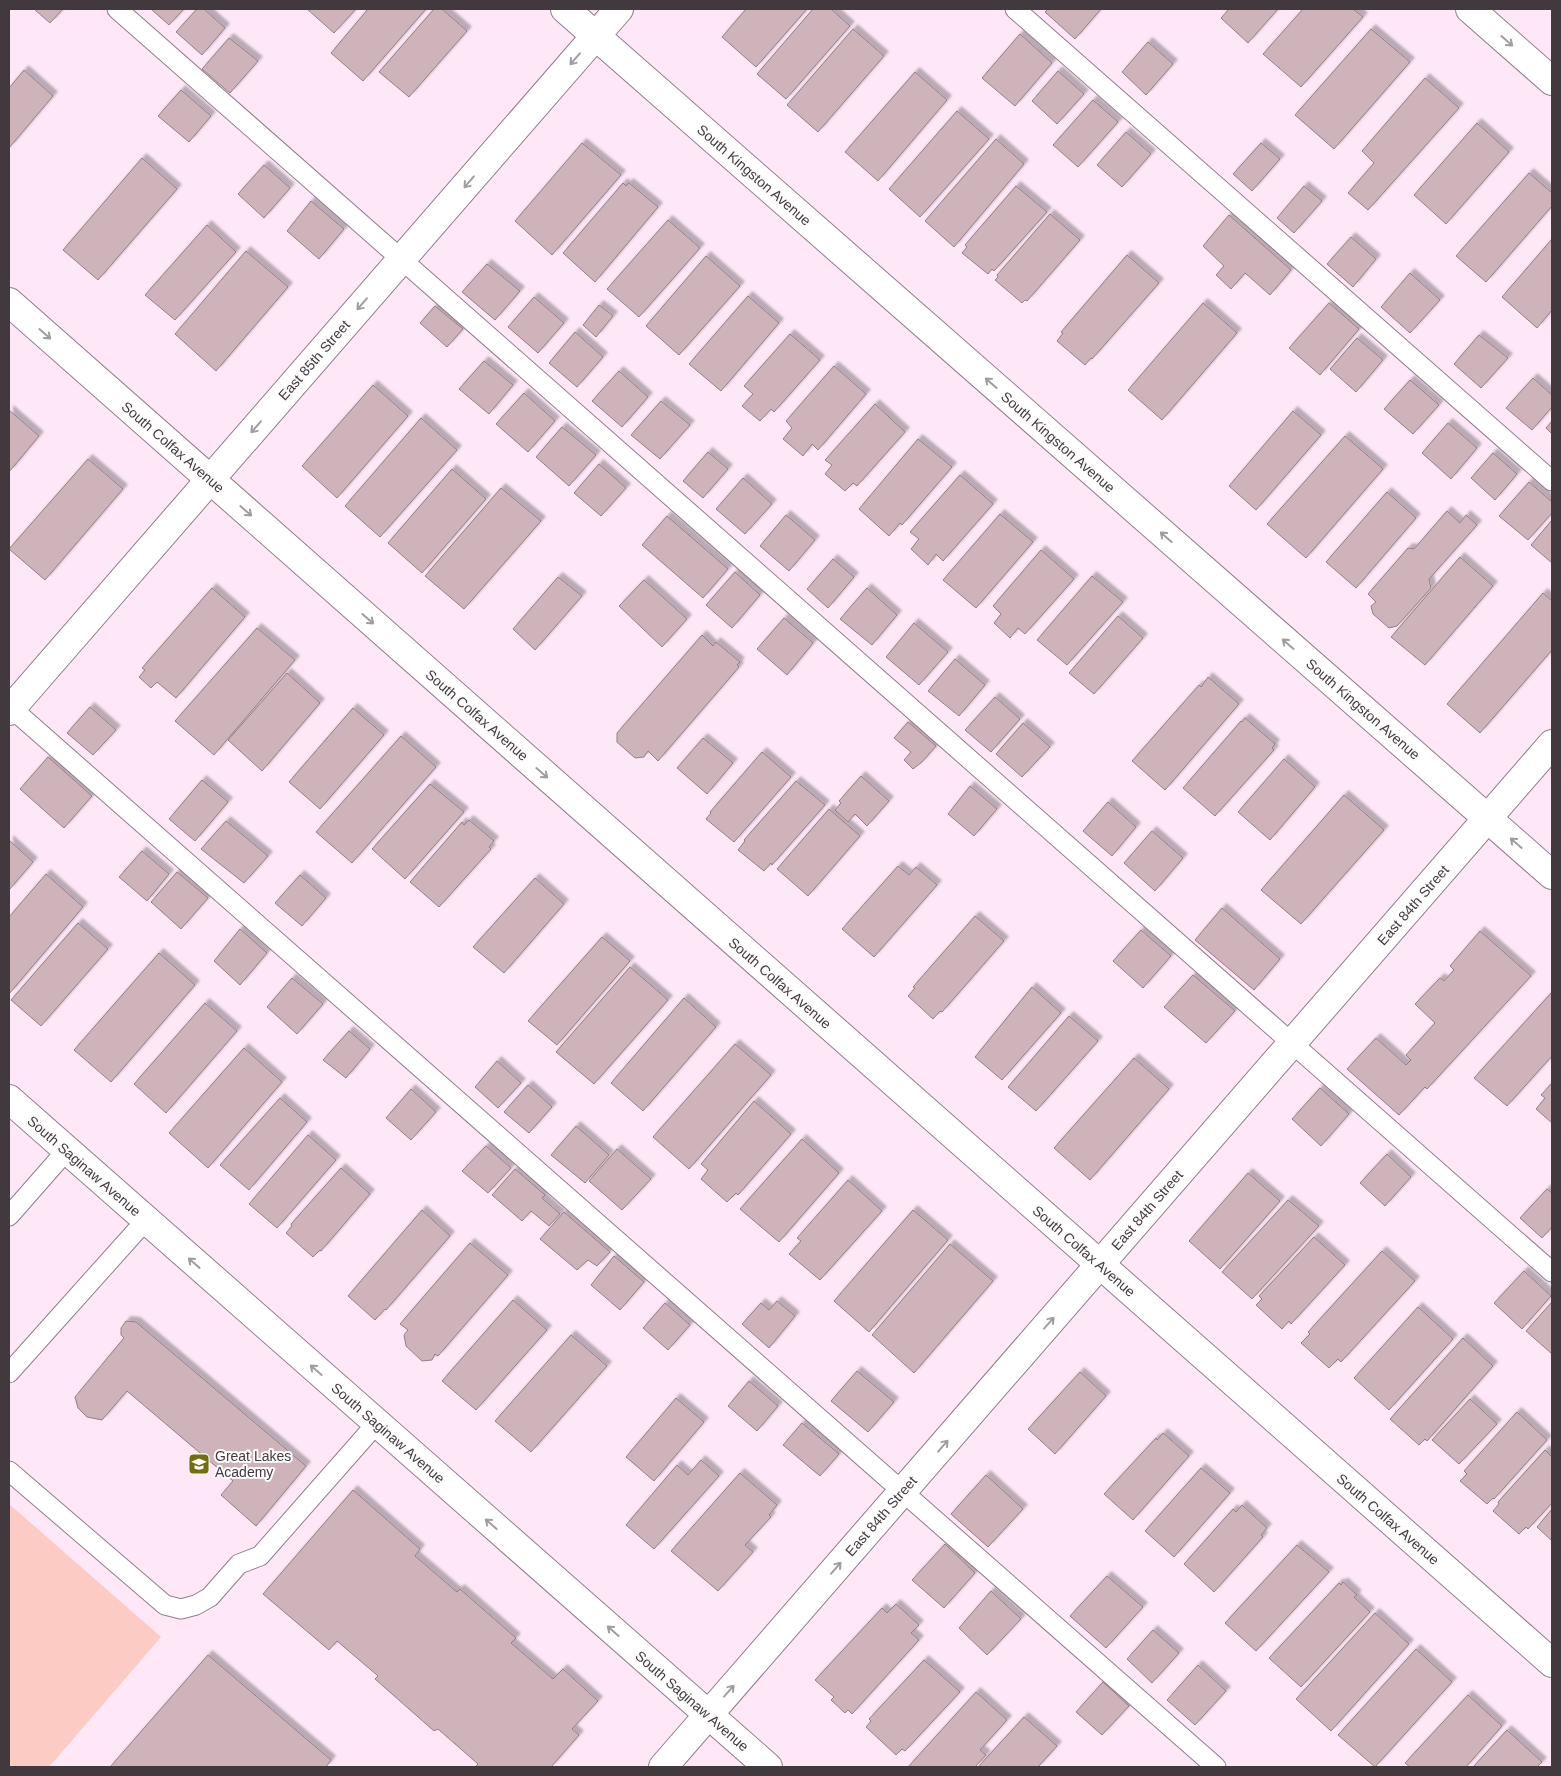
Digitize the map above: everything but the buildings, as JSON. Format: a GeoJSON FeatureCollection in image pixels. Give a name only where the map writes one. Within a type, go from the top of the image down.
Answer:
{"type":"FeatureCollection","features":[{"type":"Feature","properties":{"kind":"street","name":"South Kingston Avenue"},"geometry":{"type":"LineString","coordinates":[[565,9],[1552,876]]}},
{"type":"Feature","properties":{"kind":"street","name":"East 85th Street"},"geometry":{"type":"LineString","coordinates":[[10,708],[619,9]]}},
{"type":"Feature","properties":{"kind":"street"},"geometry":{"type":"LineString","coordinates":[[1470,9],[1552,81]]}},
{"type":"Feature","properties":{"kind":"street","name":"South Colfax Avenue"},"geometry":{"type":"LineString","coordinates":[[9,302],[1552,1663]]}},
{"type":"Feature","properties":{"kind":"street","name":"East 84th Street"},"geometry":{"type":"LineString","coordinates":[[663,1767],[1552,744]]}},
{"type":"Feature","properties":{"kind":"street","name":"South Saginaw Avenue"},"geometry":{"type":"LineString","coordinates":[[9,1099],[768,1767]]}},
{"type":"Feature","properties":{"kind":"lane"},"geometry":{"type":"LineString","coordinates":[[117,9],[1552,1272]]}},
{"type":"Feature","properties":{"kind":"lane"},"geometry":{"type":"LineString","coordinates":[[1015,9],[1552,481]]}},
{"type":"Feature","properties":{"kind":"lane"},"geometry":{"type":"LineString","coordinates":[[10,708],[1216,1767]]}},
{"type":"Feature","properties":{"kind":"lane"},"geometry":{"type":"LineString","coordinates":[[9,1216],[66,1150]]}},
{"type":"Feature","properties":{"kind":"lane"},"geometry":{"type":"LineString","coordinates":[[9,1373],[146,1220]]}},
{"type":"Feature","properties":{"kind":"lane"},"geometry":{"type":"LineString","coordinates":[[9,1471],[165,1605],[180,1608],[196,1605],[210,1597],[239,1564],[260,1556],[377,1423]]}},
{"type":"Feature","properties":{"kind":"shaded area"},"geometry":{"type":"Polygon","coordinates":[[[9,1504],[161,1637],[49,1767],[9,1767],[9,1504]]]}},
{"type":"Feature","properties":{"kind":"place","name":"Great Lakes Academy"},"geometry":{"type":"Point","coordinates":[199,1464]}}]}
